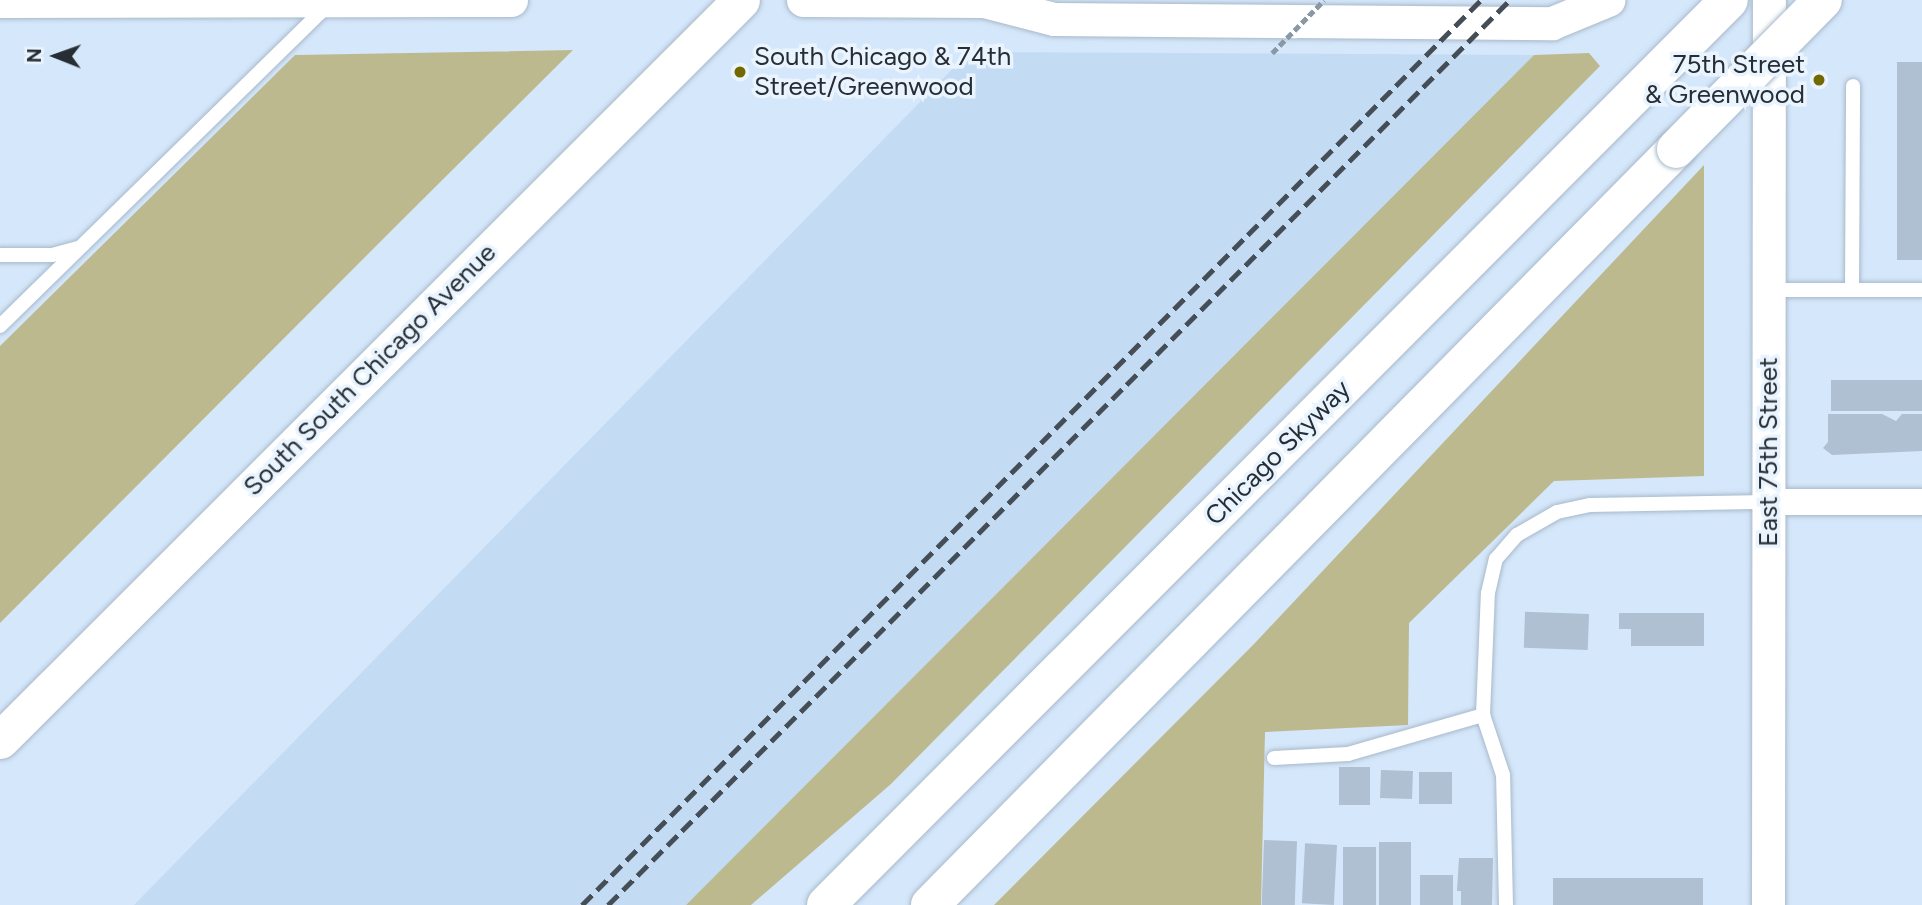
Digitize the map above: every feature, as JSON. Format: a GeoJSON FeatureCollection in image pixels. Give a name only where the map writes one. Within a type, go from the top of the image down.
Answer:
{"type":"FeatureCollection","features":[{"type":"Feature","properties":{"kind":"highway","name":"Chicago Skyway"},"geometry":{"type":"LineString","coordinates":[[825,901],[1730,0]]}},
{"type":"Feature","properties":{"kind":"highway"},"geometry":{"type":"LineString","coordinates":[[930,905],[1823,0]]}},
{"type":"Feature","properties":{"kind":"main road","name":"South South Chicago Avenue"},"geometry":{"type":"LineString","coordinates":[[0,740],[741,0]]}},
{"type":"Feature","properties":{"kind":"street"},"geometry":{"type":"LineString","coordinates":[[0,2],[511,0]]}},
{"type":"Feature","properties":{"kind":"street"},"geometry":{"type":"LineString","coordinates":[[803,0],[987,1],[1054,19],[1552,23],[1608,0]]}},
{"type":"Feature","properties":{"kind":"street","name":"East 75th Street"},"geometry":{"type":"LineString","coordinates":[[1768,905],[1769,0]]}},
{"type":"Feature","properties":{"kind":"street"},"geometry":{"type":"LineString","coordinates":[[1769,502],[1922,502]]}},
{"type":"Feature","properties":{"kind":"lane"},"geometry":{"type":"LineString","coordinates":[[0,326],[332,0]]}},
{"type":"Feature","properties":{"kind":"lane"},"geometry":{"type":"LineString","coordinates":[[1852,290],[1853,86]]}},
{"type":"Feature","properties":{"kind":"lane"},"geometry":{"type":"LineString","coordinates":[[0,255],[52,255],[81,247]]}},
{"type":"Feature","properties":{"kind":"lane"},"geometry":{"type":"LineString","coordinates":[[1769,290],[1922,290]]}},
{"type":"Feature","properties":{"kind":"lane"},"geometry":{"type":"LineString","coordinates":[[1506,905],[1503,775],[1483,715],[1488,593],[1496,559],[1517,535],[1557,512],[1590,505],[1769,502]]}},
{"type":"Feature","properties":{"kind":"lane"},"geometry":{"type":"LineString","coordinates":[[1275,758],[1348,754],[1483,715]]}},
{"type":"Feature","properties":{"kind":"path"},"geometry":{"type":"LineString","coordinates":[[1272,53],[1324,0]]}},
{"type":"Feature","properties":{"kind":"shaded area"},"geometry":{"type":"Polygon","coordinates":[[[573,50],[0,623],[0,346],[295,55],[573,50]]]}},
{"type":"Feature","properties":{"kind":"shaded area"},"geometry":{"type":"Polygon","coordinates":[[[969,52],[1534,55],[686,905],[134,905],[969,52]]]}},
{"type":"Feature","properties":{"kind":"shaded area"},"geometry":{"type":"Polygon","coordinates":[[[1589,53],[1600,66],[891,784],[751,905],[686,905],[1534,55],[1589,53]]]}},
{"type":"Feature","properties":{"kind":"shaded area"},"geometry":{"type":"Polygon","coordinates":[[[1704,165],[1704,476],[1554,481],[1409,623],[1408,725],[1265,732],[1261,905],[994,905],[1254,644],[1704,165]]]}},
{"type":"Feature","properties":{"kind":"building"},"geometry":{"type":"Polygon","coordinates":[[[1897,62],[1922,62],[1922,260],[1897,260],[1897,62]]]}},
{"type":"Feature","properties":{"kind":"building"},"geometry":{"type":"Polygon","coordinates":[[[1831,380],[1922,380],[1922,411],[1831,411],[1831,380]]]}},
{"type":"Feature","properties":{"kind":"building"},"geometry":{"type":"Polygon","coordinates":[[[1828,414],[1882,414],[1896,421],[1902,414],[1922,414],[1922,451],[1832,455],[1823,448],[1828,442],[1828,414]]]}},
{"type":"Feature","properties":{"kind":"building"},"geometry":{"type":"Polygon","coordinates":[[[1525,612],[1589,614],[1588,650],[1524,648],[1525,612]]]}},
{"type":"Feature","properties":{"kind":"building"},"geometry":{"type":"Polygon","coordinates":[[[1619,613],[1704,613],[1704,646],[1631,646],[1631,629],[1619,629],[1619,613]]]}},
{"type":"Feature","properties":{"kind":"building"},"geometry":{"type":"Polygon","coordinates":[[[1339,767],[1370,767],[1370,805],[1339,805],[1339,767]]]}},
{"type":"Feature","properties":{"kind":"building"},"geometry":{"type":"Polygon","coordinates":[[[1381,770],[1413,771],[1412,799],[1380,798],[1381,770]]]}},
{"type":"Feature","properties":{"kind":"building"},"geometry":{"type":"Polygon","coordinates":[[[1419,772],[1452,772],[1452,804],[1419,804],[1419,772]]]}},
{"type":"Feature","properties":{"kind":"building"},"geometry":{"type":"Polygon","coordinates":[[[1264,840],[1297,841],[1295,905],[1262,905],[1264,840]]]}},
{"type":"Feature","properties":{"kind":"building"},"geometry":{"type":"Polygon","coordinates":[[[1379,842],[1411,842],[1411,905],[1379,905],[1379,842]]]}},
{"type":"Feature","properties":{"kind":"building"},"geometry":{"type":"Polygon","coordinates":[[[1305,843],[1337,845],[1334,905],[1302,903],[1305,843]]]}},
{"type":"Feature","properties":{"kind":"building"},"geometry":{"type":"Polygon","coordinates":[[[1343,847],[1376,847],[1376,905],[1343,905],[1343,847]]]}},
{"type":"Feature","properties":{"kind":"building"},"geometry":{"type":"Polygon","coordinates":[[[1459,858],[1493,858],[1492,905],[1461,905],[1461,891],[1457,891],[1459,858]]]}},
{"type":"Feature","properties":{"kind":"building"},"geometry":{"type":"Polygon","coordinates":[[[1420,875],[1453,875],[1453,905],[1420,905],[1420,875]]]}},
{"type":"Feature","properties":{"kind":"building"},"geometry":{"type":"Polygon","coordinates":[[[1553,878],[1703,878],[1703,905],[1553,905],[1553,878]]]}},
{"type":"Feature","properties":{"kind":"railway"},"geometry":{"type":"LineString","coordinates":[[582,905],[1481,0]]}},
{"type":"Feature","properties":{"kind":"railway"},"geometry":{"type":"LineString","coordinates":[[608,905],[1510,0]]}},
{"type":"Feature","properties":{"kind":"place","name":"South Chicago & 74th Street/Greenwood"},"geometry":{"type":"Point","coordinates":[740,72]}},
{"type":"Feature","properties":{"kind":"place","name":"75th Street & Greenwood"},"geometry":{"type":"Point","coordinates":[1819,80]}}]}
